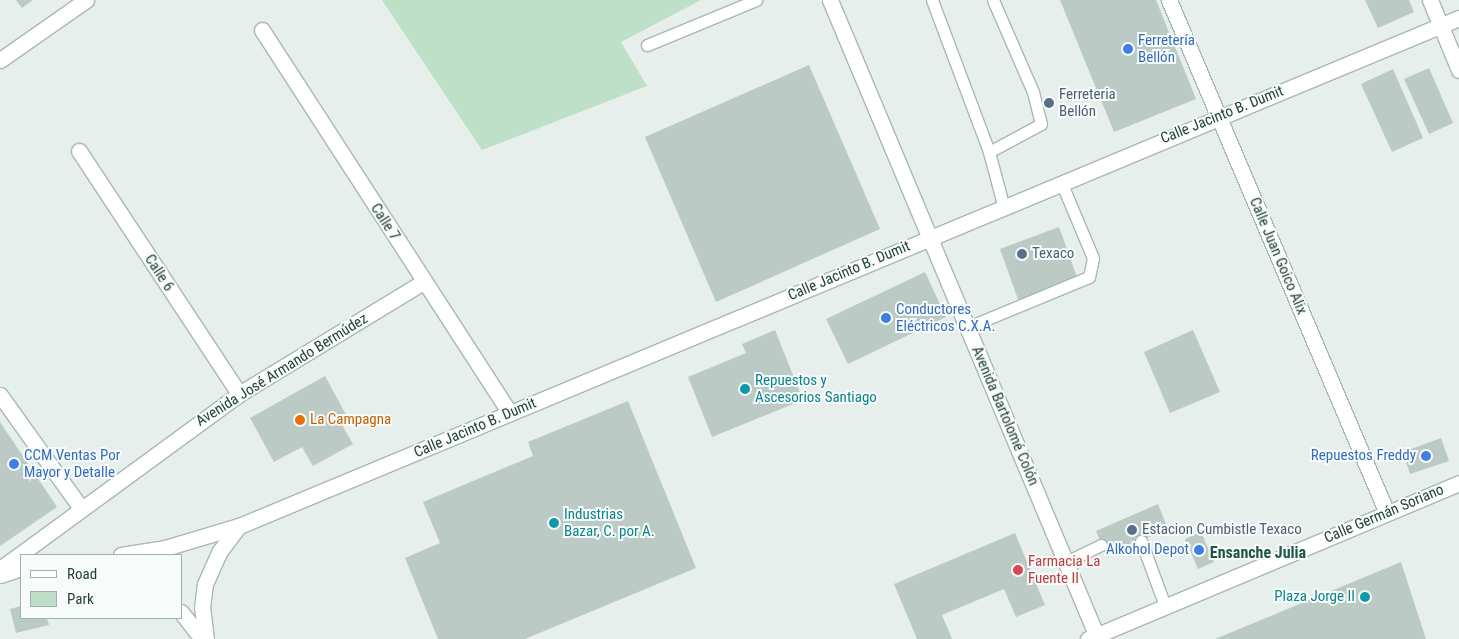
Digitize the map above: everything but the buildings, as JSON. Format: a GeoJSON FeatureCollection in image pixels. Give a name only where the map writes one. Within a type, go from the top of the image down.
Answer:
{"type":"FeatureCollection","features":[{"type":"Feature","properties":{"kind":"street"},"geometry":{"type":"LineString","coordinates":[[0,60],[86,0]]}},
{"type":"Feature","properties":{"kind":"street","name":"Avenida Bartolomé Colón"},"geometry":{"type":"LineString","coordinates":[[830,0],[1066,562],[1094,638]]}},
{"type":"Feature","properties":{"kind":"street","name":"Calle Juan Goico Alix"},"geometry":{"type":"LineString","coordinates":[[1169,0],[1387,512]]}},
{"type":"Feature","properties":{"kind":"street"},"geometry":{"type":"LineString","coordinates":[[1430,0],[1459,70]]}},
{"type":"Feature","properties":{"kind":"street","name":"Calle Jacinto B. Dumit"},"geometry":{"type":"LineString","coordinates":[[239,526],[930,237],[1004,208],[1218,116],[1459,18]]}},
{"type":"Feature","properties":{"kind":"street","name":"Calle 7"},"geometry":{"type":"LineString","coordinates":[[262,30],[423,282],[510,413]]}},
{"type":"Feature","properties":{"kind":"street","name":"Calle 6"},"geometry":{"type":"LineString","coordinates":[[80,151],[239,394]]}},
{"type":"Feature","properties":{"kind":"street","name":"Avenida José Armando Bermúdez"},"geometry":{"type":"LineString","coordinates":[[0,569],[239,394],[423,282]]}},
{"type":"Feature","properties":{"kind":"street"},"geometry":{"type":"LineString","coordinates":[[0,395],[81,508]]}},
{"type":"Feature","properties":{"kind":"street","name":"Calle Germán Soriano"},"geometry":{"type":"LineString","coordinates":[[1094,638],[1165,606],[1459,483]]}},
{"type":"Feature","properties":{"kind":"street"},"geometry":{"type":"LineString","coordinates":[[133,554],[173,546],[239,526]]}},
{"type":"Feature","properties":{"kind":"street"},"geometry":{"type":"LineString","coordinates":[[206,639],[202,608],[205,584],[220,551],[239,526]]}},
{"type":"Feature","properties":{"kind":"street"},"geometry":{"type":"LineString","coordinates":[[0,575],[20,568]]}},
{"type":"Feature","properties":{"kind":"street"},"geometry":{"type":"LineString","coordinates":[[182,613],[201,639]]}},
{"type":"Feature","properties":{"kind":"street"},"geometry":{"type":"LineString","coordinates":[[179,619],[201,639]]}},
{"type":"Feature","properties":{"kind":"lane"},"geometry":{"type":"LineString","coordinates":[[647,45],[756,0]]}},
{"type":"Feature","properties":{"kind":"lane"},"geometry":{"type":"LineString","coordinates":[[932,0],[989,152],[1004,208]]}},
{"type":"Feature","properties":{"kind":"lane"},"geometry":{"type":"LineString","coordinates":[[989,152],[1041,124],[1033,92],[992,0]]}},
{"type":"Feature","properties":{"kind":"lane"},"geometry":{"type":"LineString","coordinates":[[968,327],[1089,277],[1093,258],[1061,182]]}},
{"type":"Feature","properties":{"kind":"lane"},"geometry":{"type":"LineString","coordinates":[[1141,541],[1165,606]]}},
{"type":"Feature","properties":{"kind":"lane"},"geometry":{"type":"LineString","coordinates":[[1066,562],[1101,544]]}},
{"type":"Feature","properties":{"kind":"green space"},"geometry":{"type":"Polygon","coordinates":[[[382,0],[701,0],[621,42],[647,86],[482,150],[382,0]]]}},
{"type":"Feature","properties":{"kind":"place","name":"Ferretería Bellón"},"geometry":{"type":"Point","coordinates":[1128,49]}},
{"type":"Feature","properties":{"kind":"place","name":"Ferreteria Bellón"},"geometry":{"type":"Point","coordinates":[1049,103]}},
{"type":"Feature","properties":{"kind":"place","name":"Texaco"},"geometry":{"type":"Point","coordinates":[1022,254]}},
{"type":"Feature","properties":{"kind":"place","name":"Conductores Eléctricos C.X.A."},"geometry":{"type":"Point","coordinates":[886,318]}},
{"type":"Feature","properties":{"kind":"place","name":"Repuestos y Ascesorios Santiago"},"geometry":{"type":"Point","coordinates":[745,389]}},
{"type":"Feature","properties":{"kind":"place","name":"La Campagna"},"geometry":{"type":"Point","coordinates":[300,420]}},
{"type":"Feature","properties":{"kind":"place","name":"Repuestos Freddy"},"geometry":{"type":"Point","coordinates":[1426,456]}},
{"type":"Feature","properties":{"kind":"place","name":"CCM Ventas Por Mayor y Detalle"},"geometry":{"type":"Point","coordinates":[14,464]}},
{"type":"Feature","properties":{"kind":"place","name":"Industrias Bazar, C. por A."},"geometry":{"type":"Point","coordinates":[554,523]}},
{"type":"Feature","properties":{"kind":"place","name":"Estacion Cumbistle Texaco"},"geometry":{"type":"Point","coordinates":[1132,530]}},
{"type":"Feature","properties":{"kind":"place","name":"Alkohol Depot"},"geometry":{"type":"Point","coordinates":[1199,550]}},
{"type":"Feature","properties":{"kind":"place","name":"Farmacia La Fuente II"},"geometry":{"type":"Point","coordinates":[1018,570]}},
{"type":"Feature","properties":{"kind":"place","name":"Plaza Jorge II"},"geometry":{"type":"Point","coordinates":[1365,597]}},
{"type":"Feature","properties":{"kind":"district","name":"Ensanche Julia"},"geometry":{"type":"Point","coordinates":[1258,553]}}]}
